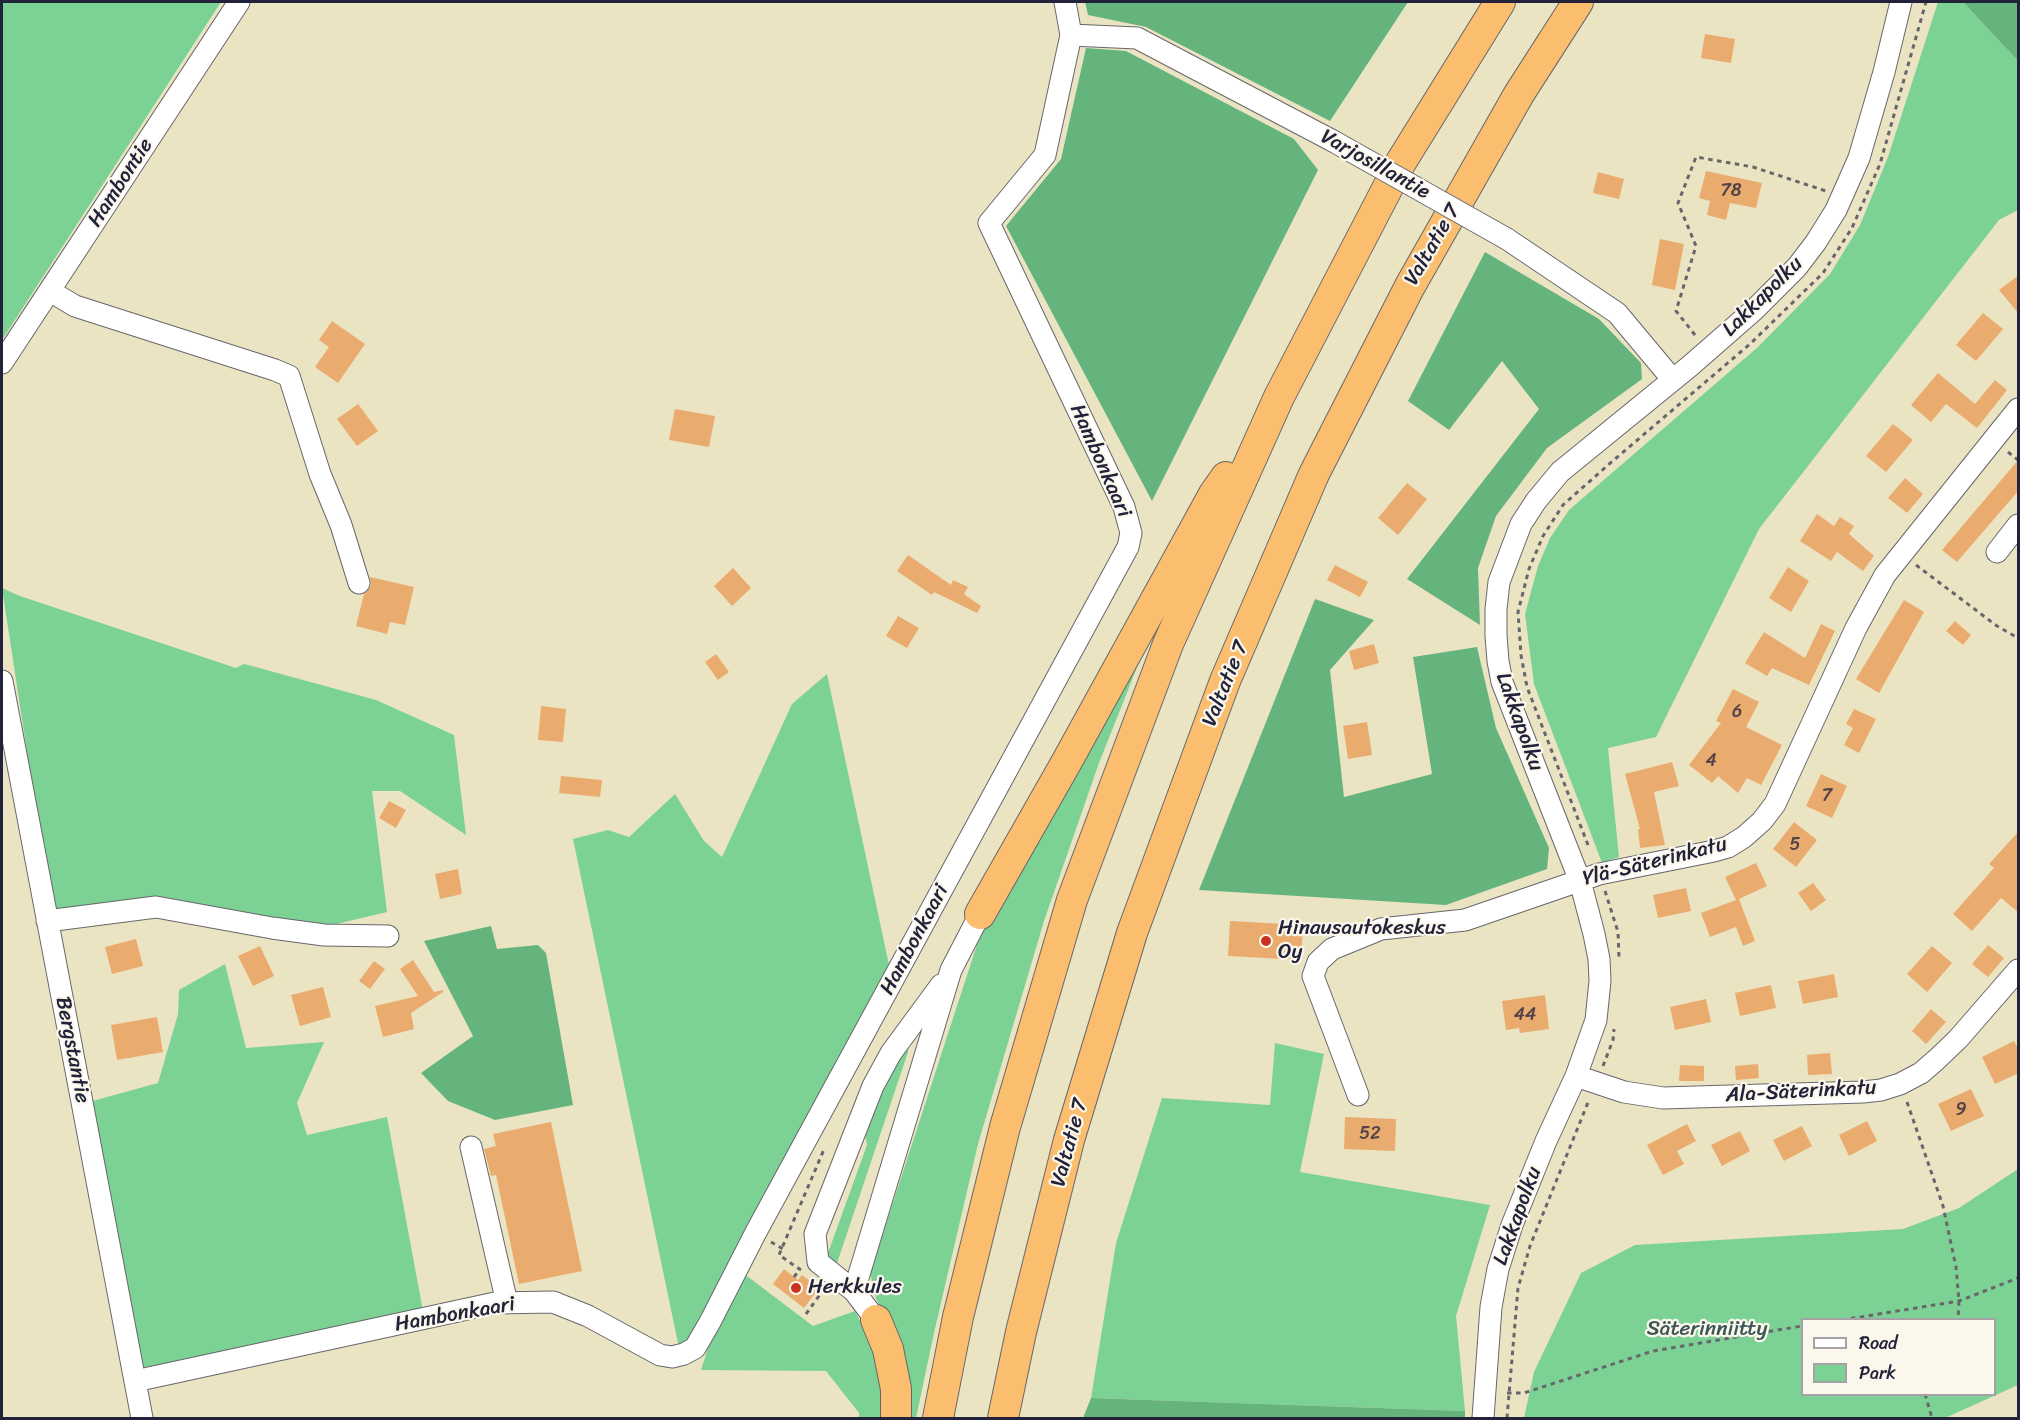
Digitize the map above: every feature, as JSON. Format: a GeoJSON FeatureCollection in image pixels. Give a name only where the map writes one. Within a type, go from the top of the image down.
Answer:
{"type":"FeatureCollection","features":[{"type":"Feature","properties":{"kind":"highway"},"geometry":{"type":"LineString","coordinates":[[938,1419],[958,1317],[1005,1126],[1072,900],[1168,644],[1279,397],[1401,162],[1500,2]]}},
{"type":"Feature","properties":{"kind":"highway","name":"Valtatie 7"},"geometry":{"type":"LineString","coordinates":[[1004,1419],[1021,1332],[1069,1140],[1132,933],[1226,681],[1314,474],[1410,286],[1519,94],[1578,2]]}},
{"type":"Feature","properties":{"kind":"highway"},"geometry":{"type":"LineString","coordinates":[[980,914],[1214,494],[1279,397]]}},
{"type":"Feature","properties":{"kind":"highway"},"geometry":{"type":"LineString","coordinates":[[876,1320],[888,1349],[896,1389],[896,1419]]}},
{"type":"Feature","properties":{"kind":"street","name":"Hambontie"},"geometry":{"type":"LineString","coordinates":[[2,363],[239,2]]}},
{"type":"Feature","properties":{"kind":"street","name":"Hambonkaari"},"geometry":{"type":"LineString","coordinates":[[135,1381],[507,1303],[553,1302],[588,1316],[660,1355],[672,1357],[695,1348],[761,1221],[1128,547],[1131,533],[1124,507],[989,223],[1045,154],[1071,35],[1065,2]]}},
{"type":"Feature","properties":{"kind":"street","name":"Lakkapolku"},"geometry":{"type":"LineString","coordinates":[[1483,1419],[1491,1307],[1498,1269],[1512,1225],[1546,1141],[1576,1076],[1596,1020],[1600,981],[1590,877],[1502,682],[1496,636],[1499,582],[1521,524],[1536,501],[1560,472],[1708,351],[1754,310],[1797,267],[1816,242],[1843,196],[1859,158],[1901,2]]}},
{"type":"Feature","properties":{"kind":"street","name":"Varjosillantie"},"geometry":{"type":"LineString","coordinates":[[1071,35],[1137,39],[1333,141],[1507,239],[1617,313],[1673,380]]}},
{"type":"Feature","properties":{"kind":"street"},"geometry":{"type":"LineString","coordinates":[[50,291],[75,306],[275,369],[290,376],[320,474],[341,525],[359,583]]}},
{"type":"Feature","properties":{"kind":"street","name":"Ylä-Säterinkatu"},"geometry":{"type":"LineString","coordinates":[[1358,1095],[1313,976],[1318,962],[1332,949],[1381,929],[1465,920],[1590,877],[1728,847],[1744,837],[1762,821],[1775,804],[1856,628],[1885,575],[2019,409]]}},
{"type":"Feature","properties":{"kind":"street"},"geometry":{"type":"LineString","coordinates":[[1997,552],[2016,535]]}},
{"type":"Feature","properties":{"kind":"street","name":"Bergstantie"},"geometry":{"type":"LineString","coordinates":[[2,681],[142,1419]]}},
{"type":"Feature","properties":{"kind":"street"},"geometry":{"type":"LineString","coordinates":[[47,921],[156,907],[324,935],[388,936]]}},
{"type":"Feature","properties":{"kind":"street"},"geometry":{"type":"LineString","coordinates":[[876,1320],[854,1291],[818,1262],[815,1234],[873,1086],[891,1053],[951,970],[980,914]]}},
{"type":"Feature","properties":{"kind":"street"},"geometry":{"type":"LineString","coordinates":[[854,1291],[951,970]]}},
{"type":"Feature","properties":{"kind":"street","name":"Ala-Säterinkatu"},"geometry":{"type":"LineString","coordinates":[[1576,1076],[1624,1092],[1663,1098],[1881,1090],[1910,1078],[1936,1060],[1958,1039],[2019,970]]}},
{"type":"Feature","properties":{"kind":"street"},"geometry":{"type":"LineString","coordinates":[[471,1147],[507,1303]]}},
{"type":"Feature","properties":{"kind":"path"},"geometry":{"type":"LineString","coordinates":[[1620,963],[1618,932],[1590,877],[1527,687],[1521,655],[1518,612],[1529,569],[1543,536],[1563,505],[1750,344],[1823,273],[1852,228],[1880,164],[1926,2]]}},
{"type":"Feature","properties":{"kind":"path"},"geometry":{"type":"LineString","coordinates":[[1708,351],[1676,311],[1696,246],[1678,203],[1696,157],[1753,167],[1843,196]]}},
{"type":"Feature","properties":{"kind":"path"},"geometry":{"type":"LineString","coordinates":[[1907,559],[1997,626],[2019,638]]}},
{"type":"Feature","properties":{"kind":"path"},"geometry":{"type":"LineString","coordinates":[[1506,1419],[1518,1288],[1530,1246],[1613,1040],[1614,1029]]}},
{"type":"Feature","properties":{"kind":"path"},"geometry":{"type":"LineString","coordinates":[[1903,1092],[1943,1206],[1956,1267],[1958,1318]]}},
{"type":"Feature","properties":{"kind":"path"},"geometry":{"type":"LineString","coordinates":[[1854,1318],[1959,1301],[2019,1278]]}},
{"type":"Feature","properties":{"kind":"path"},"geometry":{"type":"LineString","coordinates":[[1485,1392],[1524,1392],[1653,1351],[1801,1326]]}},
{"type":"Feature","properties":{"kind":"path"},"geometry":{"type":"LineString","coordinates":[[1925,1396],[1932,1419]]}},
{"type":"Feature","properties":{"kind":"green space"},"geometry":{"type":"Polygon","coordinates":[[[2,2],[221,2],[2,340],[2,2]]]}},
{"type":"Feature","properties":{"kind":"green space"},"geometry":{"type":"Polygon","coordinates":[[[1085,2],[1408,2],[1330,121],[1146,27],[1088,15],[1085,2]]]}},
{"type":"Feature","properties":{"kind":"green space"},"geometry":{"type":"Polygon","coordinates":[[[1938,2],[1963,2],[2018,61],[2018,210],[1999,220],[1759,529],[1656,737],[1608,748],[1619,857],[1602,863],[1534,684],[1525,614],[1538,566],[1550,538],[1569,510],[1758,347],[1830,274],[1860,225],[1888,157],[1938,2]]]}},
{"type":"Feature","properties":{"kind":"green space"},"geometry":{"type":"Polygon","coordinates":[[[1963,2],[2018,2],[2018,61],[1963,2]]]}},
{"type":"Feature","properties":{"kind":"green space"},"geometry":{"type":"Polygon","coordinates":[[[1086,48],[1126,51],[1294,139],[1318,170],[1152,501],[1006,226],[1061,159],[1086,48]]]}},
{"type":"Feature","properties":{"kind":"green space"},"geometry":{"type":"Polygon","coordinates":[[[1485,252],[1599,319],[1641,363],[1642,379],[1547,448],[1496,516],[1478,568],[1480,625],[1407,579],[1539,409],[1502,361],[1449,430],[1408,401],[1485,252]]]}},
{"type":"Feature","properties":{"kind":"green space"},"geometry":{"type":"Polygon","coordinates":[[[2,588],[236,668],[244,664],[376,700],[454,735],[466,835],[400,791],[372,791],[387,912],[319,928],[150,901],[51,909],[2,588]]]}},
{"type":"Feature","properties":{"kind":"green space"},"geometry":{"type":"Polygon","coordinates":[[[1315,599],[1374,620],[1330,670],[1344,797],[1432,774],[1413,657],[1477,647],[1496,728],[1549,848],[1547,869],[1446,905],[1199,890],[1315,599]]]}},
{"type":"Feature","properties":{"kind":"green space"},"geometry":{"type":"Polygon","coordinates":[[[1144,650],[1099,763],[1044,921],[978,1144],[916,1418],[905,1418],[891,1334],[876,1298],[870,1273],[986,917],[1144,650]]]}},
{"type":"Feature","properties":{"kind":"green space"},"geometry":{"type":"Polygon","coordinates":[[[827,674],[889,965],[695,1338],[679,1348],[573,839],[608,830],[629,837],[675,794],[704,841],[722,857],[792,704],[827,674]]]}},
{"type":"Feature","properties":{"kind":"green space"},"geometry":{"type":"Polygon","coordinates":[[[491,926],[497,949],[538,945],[546,953],[573,1105],[495,1120],[448,1101],[421,1073],[473,1036],[424,941],[491,926]]]}},
{"type":"Feature","properties":{"kind":"green space"},"geometry":{"type":"Polygon","coordinates":[[[225,964],[246,1048],[324,1042],[297,1103],[307,1135],[387,1117],[423,1311],[146,1370],[139,1365],[89,1102],[158,1083],[178,1014],[179,990],[225,964]]]}},
{"type":"Feature","properties":{"kind":"green space"},"geometry":{"type":"Polygon","coordinates":[[[1275,1043],[1324,1054],[1300,1172],[1490,1205],[1456,1316],[1465,1411],[1091,1398],[1116,1243],[1162,1098],[1270,1105],[1275,1043]]]}},
{"type":"Feature","properties":{"kind":"green space"},"geometry":{"type":"Polygon","coordinates":[[[908,1047],[836,1266],[829,1261],[828,1253],[867,1145],[863,1123],[884,1073],[908,1047]]]}},
{"type":"Feature","properties":{"kind":"green space","name":"Säterinniitty"},"geometry":{"type":"Polygon","coordinates":[[[2018,1169],[2018,1385],[1996,1395],[1996,1318],[1801,1318],[1801,1396],[1994,1396],[1945,1418],[1524,1418],[1534,1372],[1581,1273],[1635,1245],[1903,1229],[1959,1208],[2018,1169]]]}},
{"type":"Feature","properties":{"kind":"green space"},"geometry":{"type":"Polygon","coordinates":[[[743,1273],[813,1326],[855,1311],[873,1346],[886,1418],[859,1418],[859,1413],[826,1371],[701,1370],[713,1332],[743,1273]]]}},
{"type":"Feature","properties":{"kind":"green space"},"geometry":{"type":"Polygon","coordinates":[[[1091,1398],[1465,1411],[1465,1418],[1083,1418],[1091,1398]]]}},
{"type":"Feature","properties":{"kind":"building"},"geometry":{"type":"Polygon","coordinates":[[[1705,34],[1735,39],[1731,63],[1701,58],[1705,34]]]}},
{"type":"Feature","properties":{"kind":"building"},"geometry":{"type":"Polygon","coordinates":[[[1706,171],[1762,183],[1756,208],[1730,203],[1726,220],[1707,215],[1710,201],[1699,198],[1706,171]]]}},
{"type":"Feature","properties":{"kind":"building"},"geometry":{"type":"Polygon","coordinates":[[[1598,172],[1624,179],[1619,199],[1593,193],[1598,172]]]}},
{"type":"Feature","properties":{"kind":"building"},"geometry":{"type":"Polygon","coordinates":[[[1660,239],[1684,244],[1675,290],[1652,285],[1660,239]]]}},
{"type":"Feature","properties":{"kind":"building"},"geometry":{"type":"Polygon","coordinates":[[[2019,275],[2019,314],[1999,290],[2019,275]]]}},
{"type":"Feature","properties":{"kind":"building"},"geometry":{"type":"Polygon","coordinates":[[[1983,313],[2003,329],[1976,361],[1956,345],[1983,313]]]}},
{"type":"Feature","properties":{"kind":"building"},"geometry":{"type":"Polygon","coordinates":[[[332,321],[365,344],[338,383],[315,367],[329,347],[319,340],[332,321]]]}},
{"type":"Feature","properties":{"kind":"building"},"geometry":{"type":"Polygon","coordinates":[[[1938,373],[1975,404],[1995,380],[2007,390],[1977,428],[1946,404],[1931,422],[1911,405],[1938,373]]]}},
{"type":"Feature","properties":{"kind":"building"},"geometry":{"type":"Polygon","coordinates":[[[358,404],[378,431],[357,446],[337,419],[358,404]]]}},
{"type":"Feature","properties":{"kind":"building"},"geometry":{"type":"Polygon","coordinates":[[[675,409],[715,416],[709,447],[669,440],[675,409]]]}},
{"type":"Feature","properties":{"kind":"building"},"geometry":{"type":"Polygon","coordinates":[[[1893,424],[1913,440],[1886,472],[1866,456],[1893,424]]]}},
{"type":"Feature","properties":{"kind":"building"},"geometry":{"type":"Polygon","coordinates":[[[2019,459],[2019,490],[1957,562],[1942,550],[2019,459]]]}},
{"type":"Feature","properties":{"kind":"building"},"geometry":{"type":"Polygon","coordinates":[[[1905,478],[1923,494],[1907,513],[1888,498],[1905,478]]]}},
{"type":"Feature","properties":{"kind":"building"},"geometry":{"type":"Polygon","coordinates":[[[1407,483],[1427,499],[1398,535],[1378,518],[1407,483]]]}},
{"type":"Feature","properties":{"kind":"building"},"geometry":{"type":"Polygon","coordinates":[[[1817,514],[1834,526],[1840,517],[1854,526],[1849,534],[1874,556],[1863,571],[1837,552],[1831,561],[1800,541],[1817,514]]]}},
{"type":"Feature","properties":{"kind":"building"},"geometry":{"type":"Polygon","coordinates":[[[908,555],[951,585],[953,580],[968,587],[964,594],[981,606],[977,613],[934,592],[932,595],[897,571],[908,555]]]}},
{"type":"Feature","properties":{"kind":"building"},"geometry":{"type":"Polygon","coordinates":[[[1335,565],[1368,582],[1360,597],[1327,580],[1335,565]]]}},
{"type":"Feature","properties":{"kind":"building"},"geometry":{"type":"Polygon","coordinates":[[[1788,567],[1809,581],[1791,612],[1769,598],[1788,567]]]}},
{"type":"Feature","properties":{"kind":"building"},"geometry":{"type":"Polygon","coordinates":[[[733,568],[751,588],[732,606],[714,586],[733,568]]]}},
{"type":"Feature","properties":{"kind":"building"},"geometry":{"type":"Polygon","coordinates":[[[370,577],[414,587],[405,625],[390,622],[387,634],[356,626],[364,594],[371,586],[370,577]]]}},
{"type":"Feature","properties":{"kind":"building"},"geometry":{"type":"Polygon","coordinates":[[[1904,600],[1924,612],[1879,693],[1856,679],[1904,600]]]}},
{"type":"Feature","properties":{"kind":"building"},"geometry":{"type":"Polygon","coordinates":[[[898,616],[919,628],[907,648],[886,636],[898,616]]]}},
{"type":"Feature","properties":{"kind":"building"},"geometry":{"type":"Polygon","coordinates":[[[1955,621],[1971,635],[1963,645],[1946,631],[1955,621]]]}},
{"type":"Feature","properties":{"kind":"building"},"geometry":{"type":"Polygon","coordinates":[[[1821,624],[1835,631],[1809,685],[1772,668],[1767,676],[1745,663],[1764,632],[1805,658],[1821,624]]]}},
{"type":"Feature","properties":{"kind":"building"},"geometry":{"type":"Polygon","coordinates":[[[1374,644],[1379,663],[1354,670],[1349,651],[1374,644]]]}},
{"type":"Feature","properties":{"kind":"building"},"geometry":{"type":"Polygon","coordinates":[[[716,654],[729,672],[718,680],[705,662],[716,654]]]}},
{"type":"Feature","properties":{"kind":"building"},"geometry":{"type":"Polygon","coordinates":[[[1733,689],[1759,702],[1746,727],[1782,745],[1761,785],[1747,778],[1738,793],[1718,776],[1712,783],[1689,765],[1721,723],[1716,721],[1733,689]]]}},
{"type":"Feature","properties":{"kind":"building"},"geometry":{"type":"Polygon","coordinates":[[[541,706],[566,709],[563,742],[538,740],[541,706]]]}},
{"type":"Feature","properties":{"kind":"building"},"geometry":{"type":"Polygon","coordinates":[[[1854,709],[1876,719],[1859,753],[1844,745],[1853,728],[1846,724],[1854,709]]]}},
{"type":"Feature","properties":{"kind":"building"},"geometry":{"type":"Polygon","coordinates":[[[1367,722],[1372,755],[1348,759],[1343,726],[1367,722]]]}},
{"type":"Feature","properties":{"kind":"building"},"geometry":{"type":"Polygon","coordinates":[[[1672,762],[1679,786],[1654,792],[1665,845],[1640,848],[1638,829],[1640,829],[1625,774],[1672,762]]]}},
{"type":"Feature","properties":{"kind":"building"},"geometry":{"type":"Polygon","coordinates":[[[1821,774],[1847,786],[1832,818],[1806,806],[1821,774]]]}},
{"type":"Feature","properties":{"kind":"building"},"geometry":{"type":"Polygon","coordinates":[[[561,776],[602,780],[600,797],[559,793],[561,776]]]}},
{"type":"Feature","properties":{"kind":"building"},"geometry":{"type":"Polygon","coordinates":[[[389,801],[406,810],[396,828],[379,818],[389,801]]]}},
{"type":"Feature","properties":{"kind":"building"},"geometry":{"type":"Polygon","coordinates":[[[1794,822],[1817,840],[1796,867],[1773,849],[1794,822]]]}},
{"type":"Feature","properties":{"kind":"building"},"geometry":{"type":"Polygon","coordinates":[[[2019,831],[2019,913],[2001,898],[1972,931],[1953,914],[1994,868],[1989,864],[2019,831]]]}},
{"type":"Feature","properties":{"kind":"building"},"geometry":{"type":"Polygon","coordinates":[[[1756,863],[1767,886],[1739,899],[1755,941],[1743,946],[1736,927],[1710,937],[1701,913],[1736,900],[1725,877],[1756,863]]]}},
{"type":"Feature","properties":{"kind":"building"},"geometry":{"type":"Polygon","coordinates":[[[458,869],[462,894],[440,899],[435,874],[458,869]]]}},
{"type":"Feature","properties":{"kind":"building"},"geometry":{"type":"Polygon","coordinates":[[[1813,883],[1826,900],[1811,911],[1798,893],[1813,883]]]}},
{"type":"Feature","properties":{"kind":"building"},"geometry":{"type":"Polygon","coordinates":[[[1686,888],[1691,911],[1658,918],[1653,895],[1686,888]]]}},
{"type":"Feature","properties":{"kind":"building","name":"Hinausautokeskus Oy"},"geometry":{"type":"Polygon","coordinates":[[[1230,921],[1303,925],[1301,960],[1228,956],[1230,921]]]}},
{"type":"Feature","properties":{"kind":"building"},"geometry":{"type":"Polygon","coordinates":[[[136,939],[143,966],[112,974],[105,947],[136,939]]]}},
{"type":"Feature","properties":{"kind":"building"},"geometry":{"type":"Polygon","coordinates":[[[1988,945],[2004,958],[1988,977],[1972,964],[1988,945]]]}},
{"type":"Feature","properties":{"kind":"building"},"geometry":{"type":"Polygon","coordinates":[[[260,946],[274,976],[253,986],[238,956],[260,946]]]}},
{"type":"Feature","properties":{"kind":"building"},"geometry":{"type":"Polygon","coordinates":[[[1932,946],[1952,963],[1927,992],[1907,974],[1932,946]]]}},
{"type":"Feature","properties":{"kind":"building"},"geometry":{"type":"Polygon","coordinates":[[[413,960],[434,992],[443,990],[443,992],[411,1013],[414,1029],[383,1037],[375,1006],[418,996],[400,969],[413,960]]]}},
{"type":"Feature","properties":{"kind":"building"},"geometry":{"type":"Polygon","coordinates":[[[374,961],[385,969],[370,989],[359,981],[374,961]]]}},
{"type":"Feature","properties":{"kind":"building"},"geometry":{"type":"Polygon","coordinates":[[[1834,974],[1838,997],[1803,1004],[1798,981],[1834,974]]]}},
{"type":"Feature","properties":{"kind":"building"},"geometry":{"type":"Polygon","coordinates":[[[1771,985],[1776,1008],[1740,1016],[1735,993],[1771,985]]]}},
{"type":"Feature","properties":{"kind":"building"},"geometry":{"type":"Polygon","coordinates":[[[323,987],[331,1017],[300,1026],[291,995],[323,987]]]}},
{"type":"Feature","properties":{"kind":"building"},"geometry":{"type":"Polygon","coordinates":[[[1545,995],[1549,1029],[1520,1033],[1519,1028],[1506,1030],[1502,1001],[1545,995]]]}},
{"type":"Feature","properties":{"kind":"building"},"geometry":{"type":"Polygon","coordinates":[[[1706,999],[1711,1022],[1675,1030],[1670,1007],[1706,999]]]}},
{"type":"Feature","properties":{"kind":"building"},"geometry":{"type":"Polygon","coordinates":[[[1931,1009],[1946,1022],[1926,1044],[1912,1031],[1931,1009]]]}},
{"type":"Feature","properties":{"kind":"building"},"geometry":{"type":"Polygon","coordinates":[[[157,1017],[163,1052],[117,1060],[111,1025],[157,1017]]]}},
{"type":"Feature","properties":{"kind":"building"},"geometry":{"type":"Polygon","coordinates":[[[2014,1041],[2019,1050],[2019,1073],[1995,1084],[1982,1057],[2014,1041]]]}},
{"type":"Feature","properties":{"kind":"building"},"geometry":{"type":"Polygon","coordinates":[[[1830,1053],[1832,1074],[1808,1075],[1807,1055],[1830,1053]]]}},
{"type":"Feature","properties":{"kind":"building"},"geometry":{"type":"Polygon","coordinates":[[[1758,1064],[1759,1078],[1736,1080],[1735,1066],[1758,1064]]]}},
{"type":"Feature","properties":{"kind":"building"},"geometry":{"type":"Polygon","coordinates":[[[1680,1065],[1704,1066],[1704,1081],[1679,1081],[1680,1065]]]}},
{"type":"Feature","properties":{"kind":"building"},"geometry":{"type":"Polygon","coordinates":[[[1971,1089],[1984,1116],[1951,1131],[1938,1104],[1971,1089]]]}},
{"type":"Feature","properties":{"kind":"building"},"geometry":{"type":"Polygon","coordinates":[[[1345,1117],[1396,1119],[1395,1151],[1344,1149],[1345,1117]]]}},
{"type":"Feature","properties":{"kind":"building"},"geometry":{"type":"Polygon","coordinates":[[[1867,1121],[1877,1141],[1849,1156],[1839,1135],[1867,1121]]]}},
{"type":"Feature","properties":{"kind":"building"},"geometry":{"type":"Polygon","coordinates":[[[551,1122],[582,1271],[519,1284],[496,1175],[491,1176],[484,1149],[496,1146],[493,1134],[551,1122]]]}},
{"type":"Feature","properties":{"kind":"building"},"geometry":{"type":"Polygon","coordinates":[[[1687,1124],[1696,1141],[1677,1151],[1684,1164],[1663,1175],[1647,1145],[1687,1124]]]}},
{"type":"Feature","properties":{"kind":"building"},"geometry":{"type":"Polygon","coordinates":[[[1802,1126],[1812,1146],[1784,1161],[1773,1140],[1802,1126]]]}},
{"type":"Feature","properties":{"kind":"building"},"geometry":{"type":"Polygon","coordinates":[[[1740,1131],[1750,1151],[1722,1166],[1711,1145],[1740,1131]]]}},
{"type":"Feature","properties":{"kind":"building"},"geometry":{"type":"Polygon","coordinates":[[[784,1269],[798,1280],[802,1275],[819,1288],[804,1308],[773,1284],[784,1269]]]}},
{"type":"Feature","properties":{"kind":"place","name":"Hinausautokeskus Oy"},"geometry":{"type":"Point","coordinates":[1266,941]}},
{"type":"Feature","properties":{"kind":"place","name":"Herkkules"},"geometry":{"type":"Point","coordinates":[796,1288]}}]}
